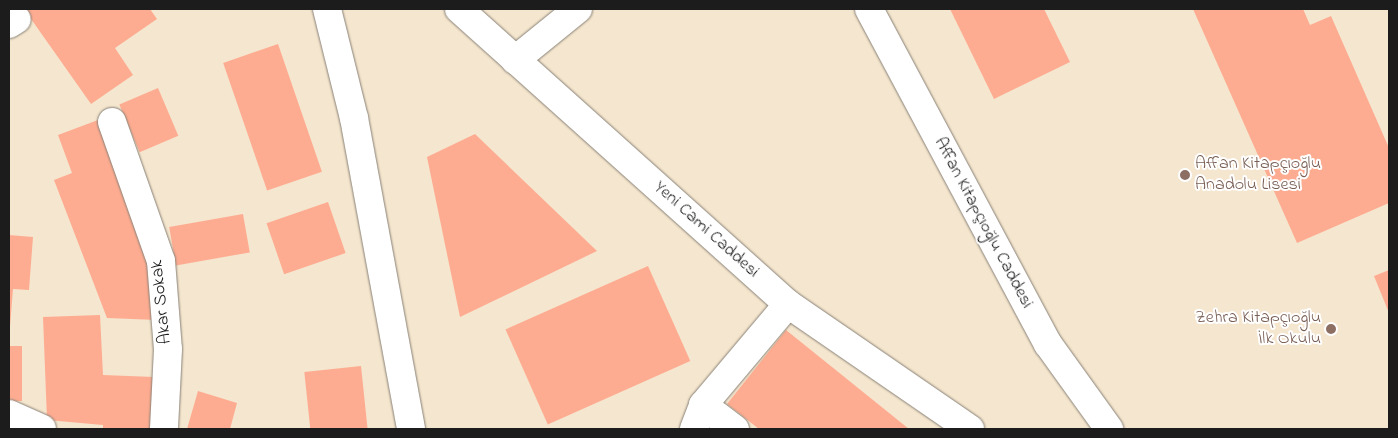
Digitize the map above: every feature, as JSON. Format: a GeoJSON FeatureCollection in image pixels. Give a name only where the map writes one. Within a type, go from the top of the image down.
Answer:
{"type":"FeatureCollection","features":[{"type":"Feature","properties":{"kind":"street"},"geometry":{"type":"LineString","coordinates":[[327,9],[354,118],[411,429]]}},
{"type":"Feature","properties":{"kind":"street","name":"Yeni Cami Caddesi"},"geometry":{"type":"LineString","coordinates":[[459,9],[788,304],[970,429]]}},
{"type":"Feature","properties":{"kind":"street"},"geometry":{"type":"LineString","coordinates":[[515,60],[578,9]]}},
{"type":"Feature","properties":{"kind":"street","name":"Affan Kitapçıoğlu Caddesi"},"geometry":{"type":"LineString","coordinates":[[869,9],[1048,344],[1109,429]]}},
{"type":"Feature","properties":{"kind":"street","name":"Akar Sokak"},"geometry":{"type":"LineString","coordinates":[[112,122],[161,261],[168,349],[164,429]]}},
{"type":"Feature","properties":{"kind":"street"},"geometry":{"type":"LineString","coordinates":[[735,429],[699,417],[788,304]]}},
{"type":"Feature","properties":{"kind":"street"},"geometry":{"type":"LineString","coordinates":[[9,414],[42,429]]}},
{"type":"Feature","properties":{"kind":"building"},"geometry":{"type":"Polygon","coordinates":[[[24,9],[150,9],[157,19],[115,48],[133,75],[91,104],[24,9]]]}},
{"type":"Feature","properties":{"kind":"building"},"geometry":{"type":"Polygon","coordinates":[[[950,9],[1044,9],[1070,62],[994,99],[950,9]]]}},
{"type":"Feature","properties":{"kind":"building"},"geometry":{"type":"Polygon","coordinates":[[[1193,9],[1303,9],[1310,25],[1331,16],[1389,148],[1389,203],[1297,243],[1193,9]]]}},
{"type":"Feature","properties":{"kind":"building"},"geometry":{"type":"Polygon","coordinates":[[[278,44],[322,172],[267,191],[223,63],[278,44]]]}},
{"type":"Feature","properties":{"kind":"building"},"geometry":{"type":"Polygon","coordinates":[[[158,88],[178,136],[140,152],[119,104],[158,88]]]}},
{"type":"Feature","properties":{"kind":"building"},"geometry":{"type":"Polygon","coordinates":[[[98,120],[147,248],[157,320],[107,318],[54,180],[72,173],[58,135],[98,120]]]}},
{"type":"Feature","properties":{"kind":"building"},"geometry":{"type":"Polygon","coordinates":[[[475,134],[597,251],[460,317],[427,157],[475,134]]]}},
{"type":"Feature","properties":{"kind":"building"},"geometry":{"type":"Polygon","coordinates":[[[328,202],[346,253],[284,274],[267,223],[328,202]]]}},
{"type":"Feature","properties":{"kind":"building"},"geometry":{"type":"Polygon","coordinates":[[[243,214],[250,252],[176,265],[169,227],[243,214]]]}},
{"type":"Feature","properties":{"kind":"building"},"geometry":{"type":"Polygon","coordinates":[[[9,235],[33,237],[29,290],[13,289],[10,327],[9,235]]]}},
{"type":"Feature","properties":{"kind":"building"},"geometry":{"type":"Polygon","coordinates":[[[648,266],[690,361],[548,424],[505,329],[648,266]]]}},
{"type":"Feature","properties":{"kind":"building"},"geometry":{"type":"Polygon","coordinates":[[[1389,270],[1389,313],[1374,276],[1389,270]]]}},
{"type":"Feature","properties":{"kind":"building"},"geometry":{"type":"Polygon","coordinates":[[[100,315],[103,375],[154,377],[153,429],[103,429],[103,425],[47,420],[43,317],[100,315]]]}},
{"type":"Feature","properties":{"kind":"building"},"geometry":{"type":"Polygon","coordinates":[[[786,330],[909,429],[759,429],[727,404],[786,330]]]}},
{"type":"Feature","properties":{"kind":"building"},"geometry":{"type":"Polygon","coordinates":[[[9,346],[22,346],[22,401],[9,401],[9,346]]]}},
{"type":"Feature","properties":{"kind":"building"},"geometry":{"type":"Polygon","coordinates":[[[361,366],[368,429],[310,429],[304,372],[361,366]]]}},
{"type":"Feature","properties":{"kind":"building"},"geometry":{"type":"Polygon","coordinates":[[[198,391],[237,403],[230,429],[187,429],[198,391]]]}},
{"type":"Feature","properties":{"kind":"place","name":"Affan Kitapçıoğlu Anadolu Lisesi"},"geometry":{"type":"Point","coordinates":[1185,175]}},
{"type":"Feature","properties":{"kind":"place","name":"Zehra Kitapçıoğlu İlk Okulu"},"geometry":{"type":"Point","coordinates":[1331,329]}}]}
